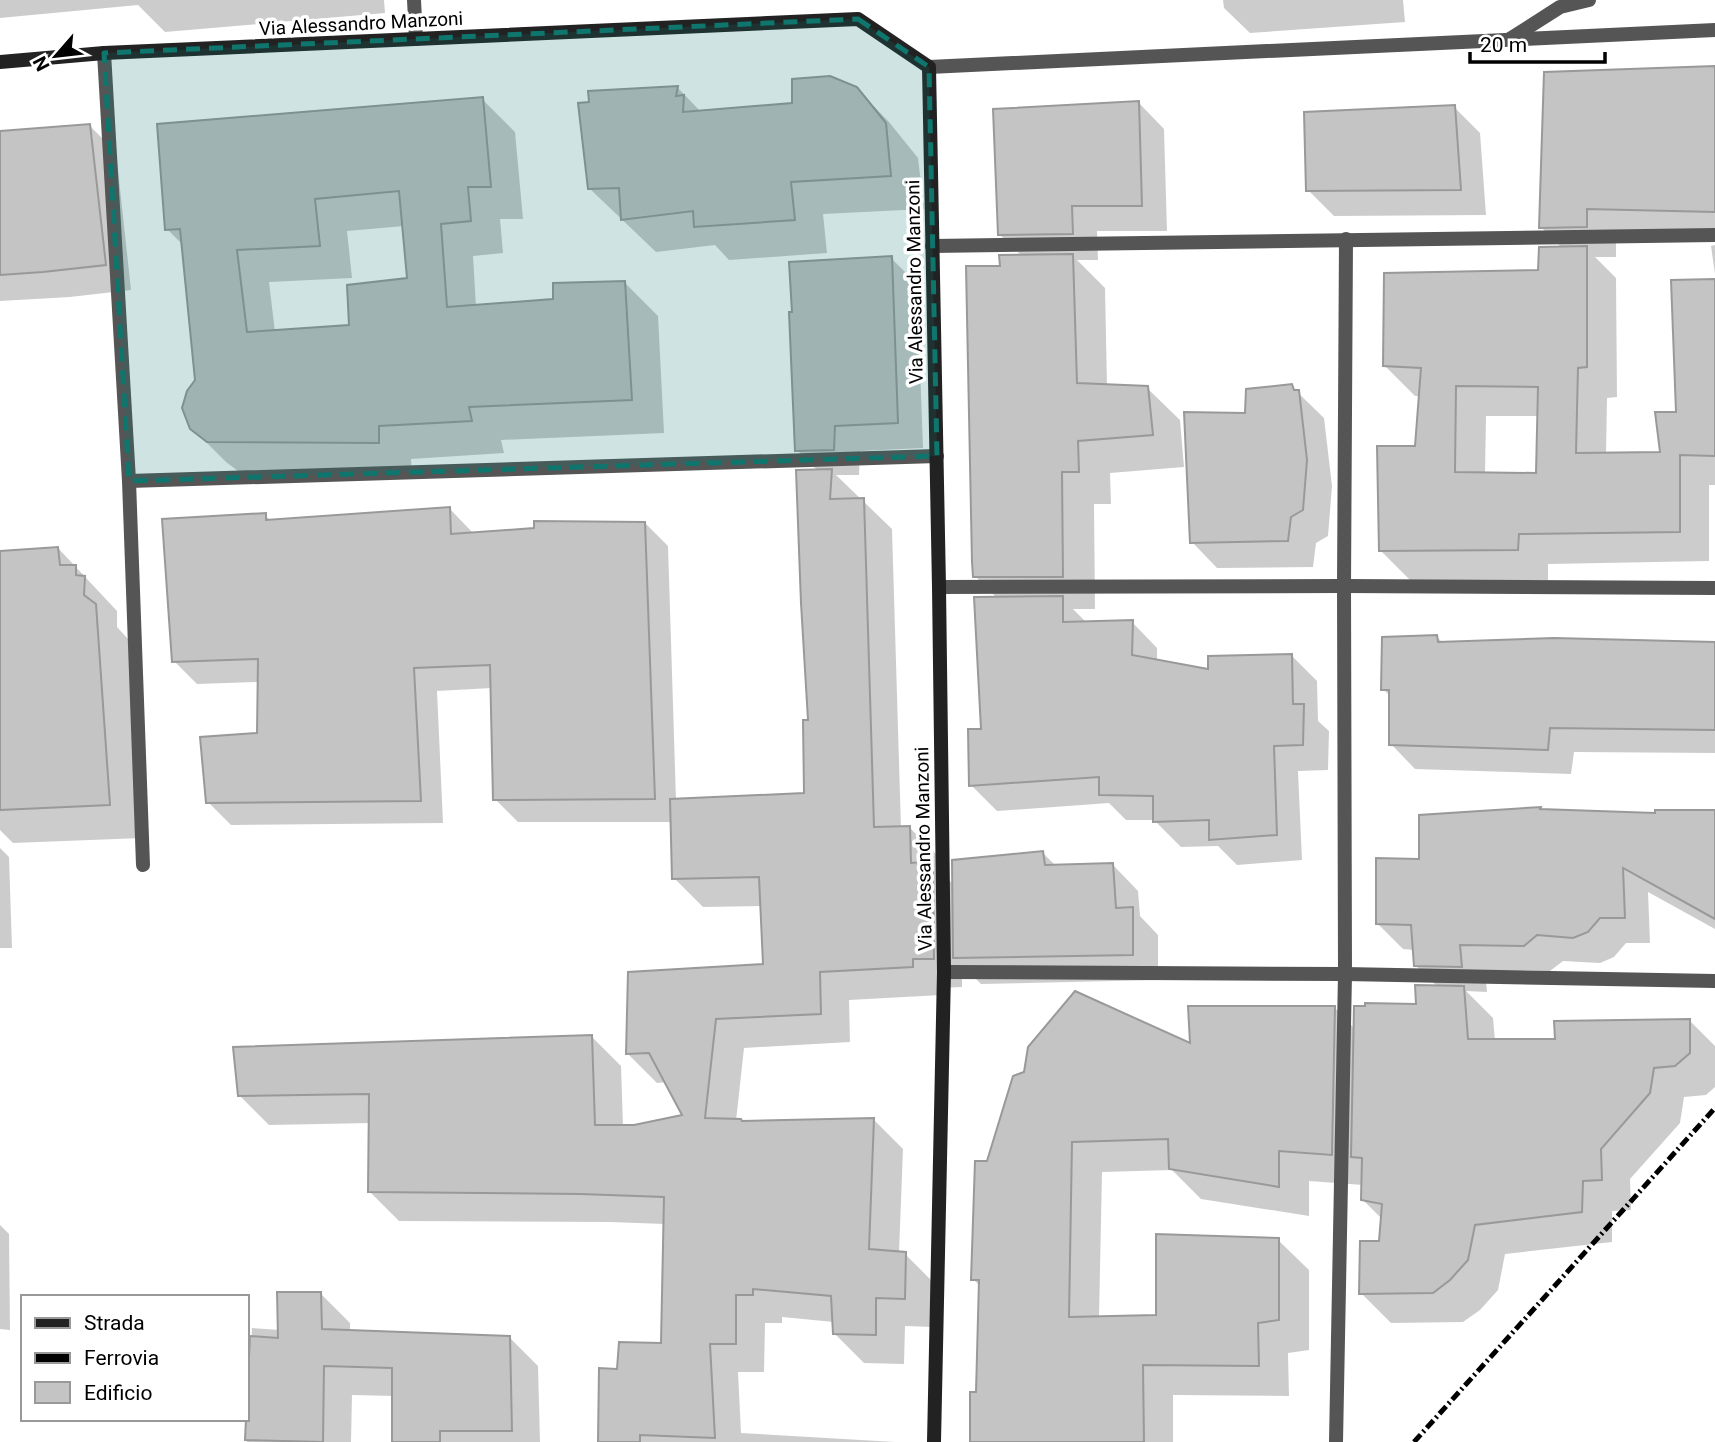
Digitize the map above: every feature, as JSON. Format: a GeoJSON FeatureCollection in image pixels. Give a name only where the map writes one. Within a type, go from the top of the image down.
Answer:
{"type":"FeatureCollection","features":[{"type":"Feature","properties":{"kind":"main road","name":"Via Alessandro Manzoni"},"geometry":{"type":"LineString","coordinates":[[0,62],[104,53],[858,19],[929,67],[944,972],[934,1442]]}},
{"type":"Feature","properties":{"kind":"street"},"geometry":{"type":"LineString","coordinates":[[414,0],[416,40]]}},
{"type":"Feature","properties":{"kind":"street"},"geometry":{"type":"LineString","coordinates":[[1508,40],[1560,7],[1588,0]]}},
{"type":"Feature","properties":{"kind":"street"},"geometry":{"type":"LineString","coordinates":[[929,67],[1715,30]]}},
{"type":"Feature","properties":{"kind":"street"},"geometry":{"type":"LineString","coordinates":[[104,53],[129,481],[144,865]]}},
{"type":"Feature","properties":{"kind":"street"},"geometry":{"type":"LineString","coordinates":[[932,246],[1715,236]]}},
{"type":"Feature","properties":{"kind":"street"},"geometry":{"type":"LineString","coordinates":[[1336,1442],[1345,974],[1346,239]]}},
{"type":"Feature","properties":{"kind":"street"},"geometry":{"type":"LineString","coordinates":[[129,481],[937,456]]}},
{"type":"Feature","properties":{"kind":"street"},"geometry":{"type":"LineString","coordinates":[[939,587],[1715,588]]}},
{"type":"Feature","properties":{"kind":"street"},"geometry":{"type":"LineString","coordinates":[[944,972],[1345,974],[1715,981]]}},
{"type":"Feature","properties":{"kind":"highlighted area"},"geometry":{"type":"Polygon","coordinates":[[[858,19],[929,67],[937,456],[129,481],[104,53],[858,19]]]}},
{"type":"Feature","properties":{"kind":"building"},"geometry":{"type":"Polygon","coordinates":[[[1715,66],[1715,212],[1587,209],[1587,227],[1539,228],[1544,72],[1715,66]]]}},
{"type":"Feature","properties":{"kind":"building"},"geometry":{"type":"Polygon","coordinates":[[[830,76],[857,87],[886,123],[891,176],[791,182],[795,220],[694,227],[693,211],[621,220],[619,188],[588,189],[578,103],[589,102],[588,91],[678,86],[676,96],[684,95],[683,112],[792,103],[792,79],[830,76]]]}},
{"type":"Feature","properties":{"kind":"building"},"geometry":{"type":"Polygon","coordinates":[[[483,97],[491,187],[468,187],[471,221],[441,224],[447,307],[553,299],[553,283],[625,281],[632,400],[469,407],[472,421],[379,426],[379,443],[207,442],[190,429],[182,408],[187,391],[195,380],[180,229],[165,230],[157,124],[483,97]],[[399,191],[315,199],[320,246],[237,250],[247,332],[349,325],[347,285],[407,278],[399,191]]]}},
{"type":"Feature","properties":{"kind":"building"},"geometry":{"type":"Polygon","coordinates":[[[1139,101],[1142,206],[1072,206],[1073,234],[998,235],[993,109],[1139,101]]]}},
{"type":"Feature","properties":{"kind":"building"},"geometry":{"type":"Polygon","coordinates":[[[1455,105],[1461,190],[1306,191],[1304,112],[1455,105]]]}},
{"type":"Feature","properties":{"kind":"building"},"geometry":{"type":"Polygon","coordinates":[[[90,124],[106,265],[0,275],[0,131],[90,124]]]}},
{"type":"Feature","properties":{"kind":"building"},"geometry":{"type":"Polygon","coordinates":[[[1587,246],[1587,367],[1578,368],[1576,453],[1660,452],[1655,412],[1676,412],[1671,280],[1715,279],[1715,456],[1680,455],[1680,532],[1519,534],[1518,550],[1379,551],[1377,446],[1415,446],[1421,368],[1383,366],[1384,273],[1538,270],[1539,247],[1587,246]],[[1456,386],[1455,472],[1536,473],[1538,387],[1456,386]]]}},
{"type":"Feature","properties":{"kind":"building"},"geometry":{"type":"Polygon","coordinates":[[[1073,254],[1077,383],[1148,386],[1153,435],[1078,441],[1079,472],[1062,472],[1063,577],[973,577],[966,266],[1000,266],[999,255],[1073,254]]]}},
{"type":"Feature","properties":{"kind":"building"},"geometry":{"type":"Polygon","coordinates":[[[892,256],[898,423],[835,426],[834,450],[795,451],[789,262],[892,256]]]}},
{"type":"Feature","properties":{"kind":"building"},"geometry":{"type":"Polygon","coordinates":[[[1292,384],[1294,390],[1299,390],[1307,460],[1303,510],[1291,517],[1288,541],[1190,543],[1184,412],[1245,413],[1246,389],[1292,384]]]}},
{"type":"Feature","properties":{"kind":"building"},"geometry":{"type":"Polygon","coordinates":[[[832,469],[830,499],[864,498],[874,827],[910,826],[911,863],[933,861],[934,959],[913,959],[913,967],[820,972],[821,1014],[716,1019],[705,1118],[742,1121],[874,1118],[869,1249],[906,1252],[905,1299],[876,1298],[876,1335],[833,1334],[831,1296],[753,1289],[753,1295],[736,1295],[736,1344],[710,1344],[715,1438],[640,1435],[640,1442],[598,1442],[599,1368],[617,1369],[619,1342],[661,1343],[664,1197],[368,1192],[369,1094],[238,1096],[233,1047],[592,1035],[595,1125],[634,1125],[682,1115],[649,1053],[626,1054],[628,972],[763,964],[759,877],[672,879],[670,799],[804,793],[803,720],[808,720],[796,470],[832,469]]]}},
{"type":"Feature","properties":{"kind":"building"},"geometry":{"type":"Polygon","coordinates":[[[450,507],[451,534],[534,528],[534,521],[645,522],[655,799],[493,800],[490,665],[414,668],[421,801],[206,803],[200,737],[257,733],[258,659],[172,662],[162,519],[266,513],[266,520],[450,507]]]}},
{"type":"Feature","properties":{"kind":"building"},"geometry":{"type":"Polygon","coordinates":[[[58,547],[60,565],[76,565],[76,575],[85,576],[84,595],[96,604],[110,805],[0,810],[0,551],[58,547]]]}},
{"type":"Feature","properties":{"kind":"building"},"geometry":{"type":"Polygon","coordinates":[[[1063,596],[1063,622],[1133,620],[1132,655],[1208,669],[1208,656],[1292,654],[1293,704],[1304,704],[1303,745],[1274,746],[1277,835],[1209,840],[1209,820],[1153,822],[1153,796],[1099,795],[1099,777],[969,786],[968,729],[981,729],[974,597],[1063,596]]]}},
{"type":"Feature","properties":{"kind":"building"},"geometry":{"type":"Polygon","coordinates":[[[1437,635],[1438,642],[1554,638],[1715,642],[1715,730],[1550,728],[1548,750],[1389,745],[1389,690],[1381,690],[1382,637],[1437,635]]]}},
{"type":"Feature","properties":{"kind":"building"},"geometry":{"type":"Polygon","coordinates":[[[1541,807],[1540,809],[1655,813],[1655,810],[1715,810],[1715,919],[1623,868],[1625,918],[1600,918],[1588,932],[1573,938],[1537,935],[1524,946],[1460,945],[1462,967],[1414,966],[1411,925],[1376,924],[1376,858],[1419,859],[1419,815],[1541,807]]]}},
{"type":"Feature","properties":{"kind":"building"},"geometry":{"type":"Polygon","coordinates":[[[1043,851],[1045,865],[1113,863],[1116,908],[1133,907],[1133,955],[953,958],[952,860],[1043,851]]]}},
{"type":"Feature","properties":{"kind":"building"},"geometry":{"type":"Polygon","coordinates":[[[1415,985],[1464,986],[1468,1039],[1555,1039],[1554,1021],[1690,1019],[1690,1053],[1675,1066],[1654,1068],[1650,1093],[1601,1149],[1602,1180],[1583,1181],[1582,1212],[1475,1225],[1468,1260],[1450,1280],[1433,1293],[1359,1294],[1360,1241],[1379,1241],[1382,1204],[1361,1200],[1362,1158],[1351,1157],[1354,1006],[1365,1006],[1365,1003],[1416,1004],[1415,985]]]}},
{"type":"Feature","properties":{"kind":"building"},"geometry":{"type":"Polygon","coordinates":[[[1075,991],[1190,1043],[1188,1006],[1335,1006],[1332,1155],[1279,1151],[1279,1187],[1169,1169],[1168,1139],[1072,1142],[1069,1317],[1156,1315],[1156,1234],[1279,1238],[1279,1320],[1258,1323],[1259,1366],[1143,1365],[1144,1442],[970,1442],[970,1392],[976,1392],[979,1280],[971,1280],[975,1161],[987,1161],[1013,1076],[1024,1072],[1028,1047],[1075,991]]]}},
{"type":"Feature","properties":{"kind":"building"},"geometry":{"type":"Polygon","coordinates":[[[277,1292],[321,1292],[322,1329],[510,1336],[512,1431],[440,1431],[440,1442],[392,1442],[392,1368],[324,1366],[323,1442],[245,1440],[250,1336],[278,1338],[277,1292]]]}},
{"type":"Feature","properties":{"kind":"railway"},"geometry":{"type":"LineString","coordinates":[[1414,1442],[1715,1108]]}}]}
